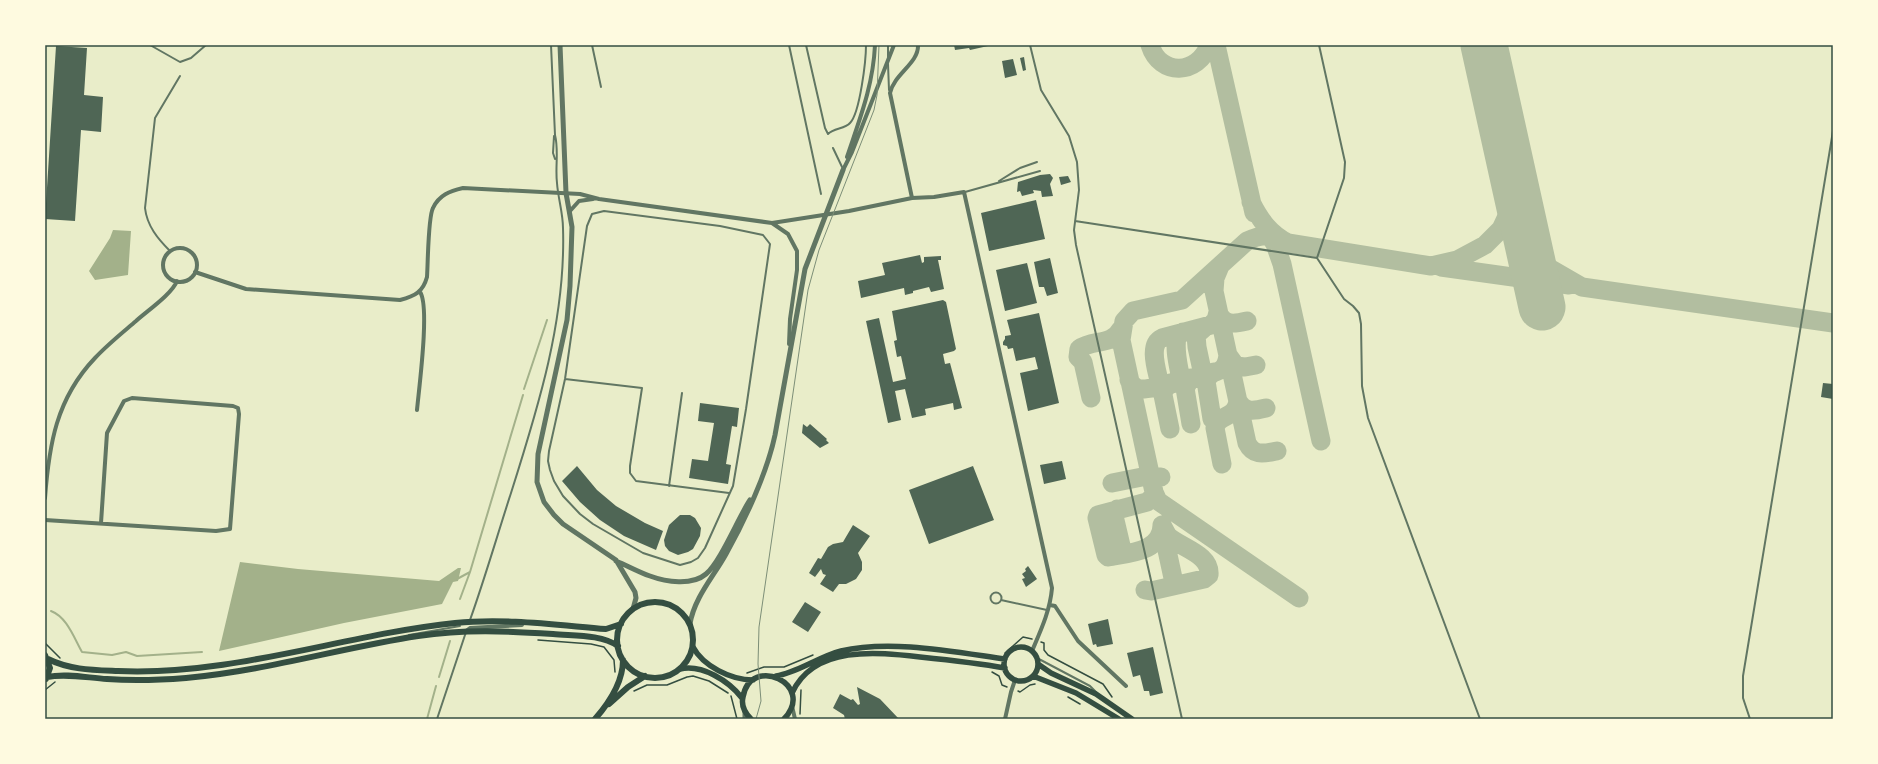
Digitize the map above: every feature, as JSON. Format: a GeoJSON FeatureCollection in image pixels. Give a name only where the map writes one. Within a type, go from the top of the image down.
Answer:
{"type":"FeatureCollection","features":[{"type":"Feature","properties":{"kind":"main road"},"geometry":{"type":"LineString","coordinates":[[604,709],[620,680],[623,668],[623,660],[618,646],[618,635],[621,624],[633,609],[643,604],[654,602],[665,603],[676,607],[684,615],[693,632],[693,647],[688,659],[680,669]]}},
{"type":"Feature","properties":{"kind":"main road"},"geometry":{"type":"LineString","coordinates":[[46,657],[62,665],[90,670],[142,672],[171,671],[239,663],[387,632],[470,622],[536,624],[606,629],[621,624]]}},
{"type":"Feature","properties":{"kind":"main road"},"geometry":{"type":"LineString","coordinates":[[46,678],[61,675],[137,680],[204,676],[288,662],[388,641],[466,631],[504,630],[566,635],[605,640],[618,646]]}},
{"type":"Feature","properties":{"kind":"main road"},"geometry":{"type":"LineString","coordinates":[[693,647],[701,660],[730,676],[746,680],[753,680],[768,675],[784,675],[826,656],[851,649],[867,647],[904,647],[1005,660]]}},
{"type":"Feature","properties":{"kind":"main road"},"geometry":{"type":"LineString","coordinates":[[1119,719],[1076,693],[1033,676],[1022,681],[1015,680],[1009,675],[1005,668],[1005,660],[1008,654],[1013,649],[1019,647],[1032,650],[1038,661],[1051,673],[1103,698],[1132,719]]}},
{"type":"Feature","properties":{"kind":"main road"},"geometry":{"type":"LineString","coordinates":[[784,719],[792,706],[792,693],[800,679],[818,665],[840,657],[860,653],[891,653],[956,660],[1005,668]]}},
{"type":"Feature","properties":{"kind":"main road"},"geometry":{"type":"LineString","coordinates":[[46,657],[50,668],[46,678]]}},
{"type":"Feature","properties":{"kind":"main road"},"geometry":{"type":"LineString","coordinates":[[623,660],[636,673],[645,676],[663,677],[687,667],[702,670],[732,687],[742,698],[746,712],[751,719]]}},
{"type":"Feature","properties":{"kind":"main road"},"geometry":{"type":"LineString","coordinates":[[1033,676],[1038,661]]}},
{"type":"Feature","properties":{"kind":"main road"},"geometry":{"type":"LineString","coordinates":[[595,719],[628,687],[645,676]]}},
{"type":"Feature","properties":{"kind":"main road"},"geometry":{"type":"LineString","coordinates":[[776,676],[788,686],[792,693]]}},
{"type":"Feature","properties":{"kind":"main road"},"geometry":{"type":"LineString","coordinates":[[742,698],[748,685],[753,680]]}},
{"type":"Feature","properties":{"kind":"street"},"geometry":{"type":"LineString","coordinates":[[560,45],[566,193],[572,227],[572,254],[568,312],[538,454],[537,482],[544,502],[563,524],[616,560],[647,575],[663,580],[682,582],[700,578],[710,571],[717,561],[740,516],[756,489]]}},
{"type":"Feature","properties":{"kind":"street"},"geometry":{"type":"LineString","coordinates":[[690,624],[696,604],[745,518],[774,440],[805,269],[843,170],[866,102],[872,73],[875,45]]}},
{"type":"Feature","properties":{"kind":"street"},"geometry":{"type":"LineString","coordinates":[[843,170],[852,152],[888,64],[894,45]]}},
{"type":"Feature","properties":{"kind":"street"},"geometry":{"type":"LineString","coordinates":[[912,198],[890,93],[896,78],[916,56],[918,45]]}},
{"type":"Feature","properties":{"kind":"street"},"geometry":{"type":"LineString","coordinates":[[195,272],[246,289],[400,300],[410,298],[420,292],[427,277],[432,208],[441,197],[451,190],[463,188],[580,194],[597,198],[772,223],[825,215],[912,198],[934,197],[964,192],[1052,588],[1049,608],[1043,627],[1032,650]]}},
{"type":"Feature","properties":{"kind":"street"},"geometry":{"type":"LineString","coordinates":[[570,211],[578,201],[597,198]]}},
{"type":"Feature","properties":{"kind":"street"},"geometry":{"type":"LineString","coordinates":[[772,223],[788,234],[796,246],[798,256],[790,319],[789,355]]}},
{"type":"Feature","properties":{"kind":"street"},"geometry":{"type":"LineString","coordinates":[[179,248],[189,251],[195,258],[195,272],[187,279],[177,281],[168,277],[163,268],[164,259],[170,251],[179,248]]}},
{"type":"Feature","properties":{"kind":"street"},"geometry":{"type":"LineString","coordinates":[[45,498],[52,437],[60,412],[76,382],[95,358],[166,295],[177,281]]}},
{"type":"Feature","properties":{"kind":"street"},"geometry":{"type":"LineString","coordinates":[[417,410],[424,313],[423,296],[420,292]]}},
{"type":"Feature","properties":{"kind":"street"},"geometry":{"type":"LineString","coordinates":[[45,520],[216,531],[230,529],[239,414],[238,408],[233,406],[132,398],[124,401],[107,433],[100,523]]}},
{"type":"Feature","properties":{"kind":"street"},"geometry":{"type":"LineString","coordinates":[[616,560],[635,592],[636,598],[633,609]]}},
{"type":"Feature","properties":{"kind":"street"},"geometry":{"type":"LineString","coordinates":[[1049,608],[1056,606],[1078,641],[1126,686]]}},
{"type":"Feature","properties":{"kind":"street"},"geometry":{"type":"LineString","coordinates":[[466,631],[470,628],[536,624]]}},
{"type":"Feature","properties":{"kind":"street"},"geometry":{"type":"LineString","coordinates":[[1005,719],[1015,680]]}},
{"type":"Feature","properties":{"kind":"street"},"geometry":{"type":"LineString","coordinates":[[792,706],[794,719]]}},
{"type":"Feature","properties":{"kind":"street"},"geometry":{"type":"LineString","coordinates":[[745,719],[746,712]]}},
{"type":"Feature","properties":{"kind":"lane"},"geometry":{"type":"LineString","coordinates":[[150,45],[180,62],[191,58],[206,45]]}},
{"type":"Feature","properties":{"kind":"lane"},"geometry":{"type":"LineString","coordinates":[[388,641],[419,632],[464,625],[470,622],[530,432],[546,373],[555,325],[562,272],[563,227],[558,194],[556,161],[553,153],[555,135],[551,45]]}},
{"type":"Feature","properties":{"kind":"lane"},"geometry":{"type":"LineString","coordinates":[[592,45],[601,87]]}},
{"type":"Feature","properties":{"kind":"lane"},"geometry":{"type":"LineString","coordinates":[[789,45],[821,194]]}},
{"type":"Feature","properties":{"kind":"lane"},"geometry":{"type":"LineString","coordinates":[[806,45],[825,128],[828,134],[831,131],[847,125],[852,119],[860,94],[866,45]]}},
{"type":"Feature","properties":{"kind":"lane"},"geometry":{"type":"LineString","coordinates":[[888,45],[890,93]]}},
{"type":"Feature","properties":{"kind":"lane"},"geometry":{"type":"LineString","coordinates":[[1030,45],[1040,90],[1069,136],[1077,162],[1078,201],[1074,234],[1076,245],[1182,719]]}},
{"type":"Feature","properties":{"kind":"lane"},"geometry":{"type":"LineString","coordinates":[[1317,258],[1344,178],[1345,162],[1319,45]]}},
{"type":"Feature","properties":{"kind":"lane"},"geometry":{"type":"LineString","coordinates":[[170,251],[149,226],[145,208],[155,118],[180,76]]}},
{"type":"Feature","properties":{"kind":"lane"},"geometry":{"type":"LineString","coordinates":[[1750,719],[1743,698],[1743,676],[1833,131]]}},
{"type":"Feature","properties":{"kind":"lane"},"geometry":{"type":"LineString","coordinates":[[833,148],[843,170]]}},
{"type":"Feature","properties":{"kind":"lane"},"geometry":{"type":"LineString","coordinates":[[995,182],[1020,168],[1037,162]]}},
{"type":"Feature","properties":{"kind":"lane"},"geometry":{"type":"LineString","coordinates":[[964,192],[995,182],[1040,171]]}},
{"type":"Feature","properties":{"kind":"lane"},"geometry":{"type":"LineString","coordinates":[[604,211],[720,226],[759,234],[766,237],[770,244],[769,256],[733,486],[705,548],[698,558],[684,565],[673,564],[643,553],[592,524],[563,496],[554,481],[548,461],[564,379],[587,226],[590,218],[595,212],[604,211]]}},
{"type":"Feature","properties":{"kind":"lane"},"geometry":{"type":"LineString","coordinates":[[1075,221],[1317,258],[1344,299],[1353,306],[1358,313],[1361,324],[1362,386],[1368,418],[1480,719]]}},
{"type":"Feature","properties":{"kind":"lane"},"geometry":{"type":"LineString","coordinates":[[564,379],[642,388],[630,473],[636,481],[729,493]]}},
{"type":"Feature","properties":{"kind":"lane"},"geometry":{"type":"LineString","coordinates":[[669,486],[682,393]]}},
{"type":"Feature","properties":{"kind":"lane"},"geometry":{"type":"LineString","coordinates":[[1001,600],[998,593],[994,593],[991,596],[992,602],[995,604],[999,603],[1001,600],[1049,608]]}},
{"type":"Feature","properties":{"kind":"lane"},"geometry":{"type":"LineString","coordinates":[[437,719],[466,631]]}},
{"type":"Feature","properties":{"kind":"path"},"geometry":{"type":"LineString","coordinates":[[46,643],[59,655],[62,661]]}},
{"type":"Feature","properties":{"kind":"path"},"geometry":{"type":"LineString","coordinates":[[604,647],[614,660],[615,676]]}},
{"type":"Feature","properties":{"kind":"path"},"geometry":{"type":"LineString","coordinates":[[784,667],[811,655]]}},
{"type":"Feature","properties":{"kind":"path"},"geometry":{"type":"LineString","coordinates":[[632,690],[635,691],[647,685],[667,685],[687,677],[698,677],[709,681],[731,696],[737,719]]}},
{"type":"Feature","properties":{"kind":"path"},"geometry":{"type":"LineString","coordinates":[[45,690],[59,680]]}},
{"type":"Feature","properties":{"kind":"path"},"geometry":{"type":"LineString","coordinates":[[799,716],[802,699],[801,686]]}},
{"type":"Feature","properties":{"kind":"path"},"geometry":{"type":"LineString","coordinates":[[1065,696],[1083,705]]}},
{"type":"Feature","properties":{"kind":"shaded area"},"geometry":{"type":"Polygon","coordinates":[[[113,230],[131,231],[128,275],[95,280],[89,271],[110,238],[113,230]]]}},
{"type":"Feature","properties":{"kind":"shaded area"},"geometry":{"type":"Polygon","coordinates":[[[240,562],[298,569],[439,581],[458,568],[461,568],[458,581],[453,582],[442,604],[344,623],[219,651],[240,562]]]}},
{"type":"Feature","properties":{"kind":"building"},"geometry":{"type":"Polygon","coordinates":[[[954,45],[988,46],[970,50],[969,48],[955,50],[954,45]]]}},
{"type":"Feature","properties":{"kind":"building"},"geometry":{"type":"Polygon","coordinates":[[[56,46],[87,48],[84,95],[103,97],[101,132],[81,130],[75,221],[45,219],[56,46]]]}},
{"type":"Feature","properties":{"kind":"building"},"geometry":{"type":"Polygon","coordinates":[[[1024,57],[1026,70],[1023,71],[1020,58],[1024,57]]]}},
{"type":"Feature","properties":{"kind":"building"},"geometry":{"type":"Polygon","coordinates":[[[1013,59],[1017,75],[1005,78],[1002,61],[1013,59]]]}},
{"type":"Feature","properties":{"kind":"building"},"geometry":{"type":"Polygon","coordinates":[[[1050,174],[1053,178],[1050,184],[1053,196],[1042,197],[1041,191],[1033,190],[1034,193],[1022,196],[1020,191],[1017,192],[1018,182],[1040,175],[1050,174]]]}},
{"type":"Feature","properties":{"kind":"building"},"geometry":{"type":"Polygon","coordinates":[[[1068,176],[1071,182],[1061,185],[1059,177],[1068,176]]]}},
{"type":"Feature","properties":{"kind":"building"},"geometry":{"type":"Polygon","coordinates":[[[1036,200],[1045,239],[989,251],[981,213],[1036,200]]]}},
{"type":"Feature","properties":{"kind":"building"},"geometry":{"type":"Polygon","coordinates":[[[920,255],[922,263],[924,262],[924,257],[941,256],[941,260],[938,260],[944,289],[931,292],[929,287],[913,291],[913,293],[905,295],[904,288],[861,298],[858,281],[885,275],[882,263],[920,255]]]}},
{"type":"Feature","properties":{"kind":"building"},"geometry":{"type":"Polygon","coordinates":[[[1050,258],[1058,293],[1047,296],[1044,287],[1039,287],[1034,262],[1050,258]]]}},
{"type":"Feature","properties":{"kind":"building"},"geometry":{"type":"Polygon","coordinates":[[[1027,263],[1037,303],[1005,311],[996,270],[1027,263]]]}},
{"type":"Feature","properties":{"kind":"building"},"geometry":{"type":"Polygon","coordinates":[[[943,300],[946,302],[956,349],[943,354],[945,364],[950,363],[962,408],[954,410],[953,403],[925,409],[926,415],[912,418],[905,389],[895,391],[901,420],[888,423],[866,321],[879,318],[893,382],[906,379],[901,356],[897,357],[894,341],[897,340],[892,311],[943,300]]]}},
{"type":"Feature","properties":{"kind":"building"},"geometry":{"type":"Polygon","coordinates":[[[1039,313],[1059,403],[1028,411],[1020,373],[1038,369],[1035,357],[1016,361],[1013,348],[1008,349],[1007,346],[1003,345],[1003,342],[1005,336],[1011,335],[1007,320],[1039,313]]]}},
{"type":"Feature","properties":{"kind":"building"},"geometry":{"type":"Polygon","coordinates":[[[1823,383],[1833,384],[1833,399],[1821,397],[1823,383]]]}},
{"type":"Feature","properties":{"kind":"building"},"geometry":{"type":"Polygon","coordinates":[[[700,403],[739,408],[737,427],[732,426],[726,464],[731,465],[728,484],[689,478],[692,459],[708,461],[714,423],[698,421],[700,403]]]}},
{"type":"Feature","properties":{"kind":"building"},"geometry":{"type":"Polygon","coordinates":[[[803,424],[807,427],[810,424],[827,439],[826,440],[829,443],[820,448],[802,433],[803,424]]]}},
{"type":"Feature","properties":{"kind":"building"},"geometry":{"type":"Polygon","coordinates":[[[1062,461],[1066,479],[1044,484],[1040,465],[1062,461]]]}},
{"type":"Feature","properties":{"kind":"building"},"geometry":{"type":"Polygon","coordinates":[[[577,466],[597,490],[616,506],[645,523],[663,531],[656,550],[624,536],[600,520],[580,502],[562,481],[577,466]]]}},
{"type":"Feature","properties":{"kind":"building"},"geometry":{"type":"Polygon","coordinates":[[[973,466],[994,520],[929,544],[909,490],[973,466]]]}},
{"type":"Feature","properties":{"kind":"building"},"geometry":{"type":"Polygon","coordinates":[[[680,515],[690,515],[695,518],[701,528],[700,536],[693,549],[678,555],[669,551],[665,546],[664,540],[669,525],[680,515]]]}},
{"type":"Feature","properties":{"kind":"building"},"geometry":{"type":"Polygon","coordinates":[[[853,525],[870,536],[858,553],[862,562],[862,570],[856,579],[846,584],[839,584],[833,592],[820,584],[826,575],[823,574],[821,569],[815,577],[809,573],[818,558],[821,559],[828,547],[833,544],[843,542],[853,525]]]}},
{"type":"Feature","properties":{"kind":"building"},"geometry":{"type":"Polygon","coordinates":[[[1028,566],[1037,579],[1026,587],[1022,579],[1025,578],[1022,574],[1026,571],[1025,569],[1028,566]]]}},
{"type":"Feature","properties":{"kind":"building"},"geometry":{"type":"Polygon","coordinates":[[[805,602],[821,612],[808,632],[792,622],[805,602]]]}},
{"type":"Feature","properties":{"kind":"building"},"geometry":{"type":"Polygon","coordinates":[[[1108,619],[1113,644],[1097,647],[1096,644],[1093,645],[1088,624],[1108,619]]]}},
{"type":"Feature","properties":{"kind":"building"},"geometry":{"type":"Polygon","coordinates":[[[1153,647],[1163,693],[1150,696],[1149,691],[1144,691],[1140,675],[1133,677],[1127,653],[1153,647]]]}},
{"type":"Feature","properties":{"kind":"building"},"geometry":{"type":"Polygon","coordinates":[[[857,687],[880,699],[899,719],[845,719],[844,715],[833,708],[840,694],[851,700],[853,699],[858,705],[860,704],[857,687]]]}},
{"type":"Feature","properties":{"kind":"waterway"},"geometry":{"type":"LineString","coordinates":[[524,389],[547,320]]}},
{"type":"Feature","properties":{"kind":"waterway"},"geometry":{"type":"LineString","coordinates":[[460,599],[470,572],[523,395]]}},
{"type":"Feature","properties":{"kind":"waterway"},"geometry":{"type":"LineString","coordinates":[[457,579],[470,572]]}},
{"type":"Feature","properties":{"kind":"waterway"},"geometry":{"type":"LineString","coordinates":[[51,611],[57,614],[66,623],[82,652],[112,655],[126,652],[137,656],[202,652]]}},
{"type":"Feature","properties":{"kind":"waterway"},"geometry":{"type":"LineString","coordinates":[[439,677],[450,641]]}},
{"type":"Feature","properties":{"kind":"waterway"},"geometry":{"type":"LineString","coordinates":[[427,719],[436,686]]}},
{"type":"Feature","properties":{"kind":"taxiway"},"geometry":{"type":"LineString","coordinates":[[1150,45],[1155,55],[1162,63],[1170,67],[1179,68],[1188,67],[1197,62],[1204,55],[1209,45]]}},
{"type":"Feature","properties":{"kind":"taxiway"},"geometry":{"type":"LineString","coordinates":[[1216,45],[1254,213]]}},
{"type":"Feature","properties":{"kind":"taxiway"},"geometry":{"type":"LineString","coordinates":[[1251,202],[1266,226],[1288,243],[1431,266],[1457,260],[1485,245],[1501,229],[1509,212],[1513,191],[1513,175]]}},
{"type":"Feature","properties":{"kind":"taxiway"},"geometry":{"type":"LineString","coordinates":[[1267,231],[1275,244],[1282,264],[1321,441]]}},
{"type":"Feature","properties":{"kind":"taxiway"},"geometry":{"type":"LineString","coordinates":[[1281,239],[1272,236],[1264,236],[1256,237],[1247,241],[1182,300],[1133,311],[1124,321],[1121,340],[1154,492],[1158,501],[1299,598]]}},
{"type":"Feature","properties":{"kind":"taxiway"},"geometry":{"type":"LineString","coordinates":[[1527,237],[1537,261],[1582,287],[1833,323]]}},
{"type":"Feature","properties":{"kind":"taxiway"},"geometry":{"type":"LineString","coordinates":[[1220,266],[1215,278],[1214,291],[1247,443],[1256,452],[1264,453],[1277,451]]}},
{"type":"Feature","properties":{"kind":"taxiway"},"geometry":{"type":"LineString","coordinates":[[1441,267],[1569,285]]}},
{"type":"Feature","properties":{"kind":"taxiway"},"geometry":{"type":"LineString","coordinates":[[1218,312],[1220,317],[1226,322],[1238,323],[1247,321]]}},
{"type":"Feature","properties":{"kind":"taxiway"},"geometry":{"type":"LineString","coordinates":[[1160,385],[1154,353],[1158,342],[1162,338],[1211,325],[1216,320],[1218,312]]}},
{"type":"Feature","properties":{"kind":"taxiway"},"geometry":{"type":"LineString","coordinates":[[1203,375],[1196,335],[1204,328]]}},
{"type":"Feature","properties":{"kind":"taxiway"},"geometry":{"type":"LineString","coordinates":[[1091,398],[1083,362],[1078,357],[1079,349],[1090,344],[1113,338],[1121,329]]}},
{"type":"Feature","properties":{"kind":"taxiway"},"geometry":{"type":"LineString","coordinates":[[1181,381],[1176,354],[1176,343],[1177,337],[1183,332]]}},
{"type":"Feature","properties":{"kind":"taxiway"},"geometry":{"type":"LineString","coordinates":[[1228,355],[1236,366],[1245,367],[1256,365]]}},
{"type":"Feature","properties":{"kind":"taxiway"},"geometry":{"type":"LineString","coordinates":[[1129,380],[1131,384],[1141,389],[1183,381],[1222,369],[1226,364],[1228,355]]}},
{"type":"Feature","properties":{"kind":"taxiway"},"geometry":{"type":"LineString","coordinates":[[1212,419],[1206,381],[1214,372]]}},
{"type":"Feature","properties":{"kind":"taxiway"},"geometry":{"type":"LineString","coordinates":[[1191,378],[1185,388],[1191,424]]}},
{"type":"Feature","properties":{"kind":"taxiway"},"geometry":{"type":"LineString","coordinates":[[1170,383],[1164,390],[1163,395],[1170,429]]}},
{"type":"Feature","properties":{"kind":"taxiway"},"geometry":{"type":"LineString","coordinates":[[1238,401],[1244,408],[1250,410],[1266,408]]}},
{"type":"Feature","properties":{"kind":"taxiway"},"geometry":{"type":"LineString","coordinates":[[1222,464],[1215,428],[1220,420],[1234,411],[1238,401]]}},
{"type":"Feature","properties":{"kind":"taxiway"},"geometry":{"type":"LineString","coordinates":[[1112,483],[1142,477],[1161,477]]}},
{"type":"Feature","properties":{"kind":"taxiway"},"geometry":{"type":"LineString","coordinates":[[1154,492],[1154,496],[1147,502],[1098,515],[1097,518],[1106,555],[1108,557],[1125,554],[1142,550],[1150,546],[1156,541],[1160,534],[1162,525]]}},
{"type":"Feature","properties":{"kind":"taxiway"},"geometry":{"type":"LineString","coordinates":[[1117,509],[1114,516],[1122,550],[1125,553]]}},
{"type":"Feature","properties":{"kind":"taxiway"},"geometry":{"type":"LineString","coordinates":[[1145,590],[1151,591],[1204,579],[1209,575],[1205,562],[1194,552],[1168,536],[1162,525]]}},
{"type":"Feature","properties":{"kind":"taxiway"},"geometry":{"type":"LineString","coordinates":[[1162,527],[1173,578],[1175,583],[1181,584]]}},
{"type":"Feature","properties":{"kind":"runway"},"geometry":{"type":"LineString","coordinates":[[1484,45],[1542,307]]}},
{"type":"Feature","properties":{"kind":"tram line"},"geometry":{"type":"LineString","coordinates":[[756,719],[761,701],[758,664],[759,627],[808,290],[819,250],[874,110],[877,95],[879,45]]}}]}
